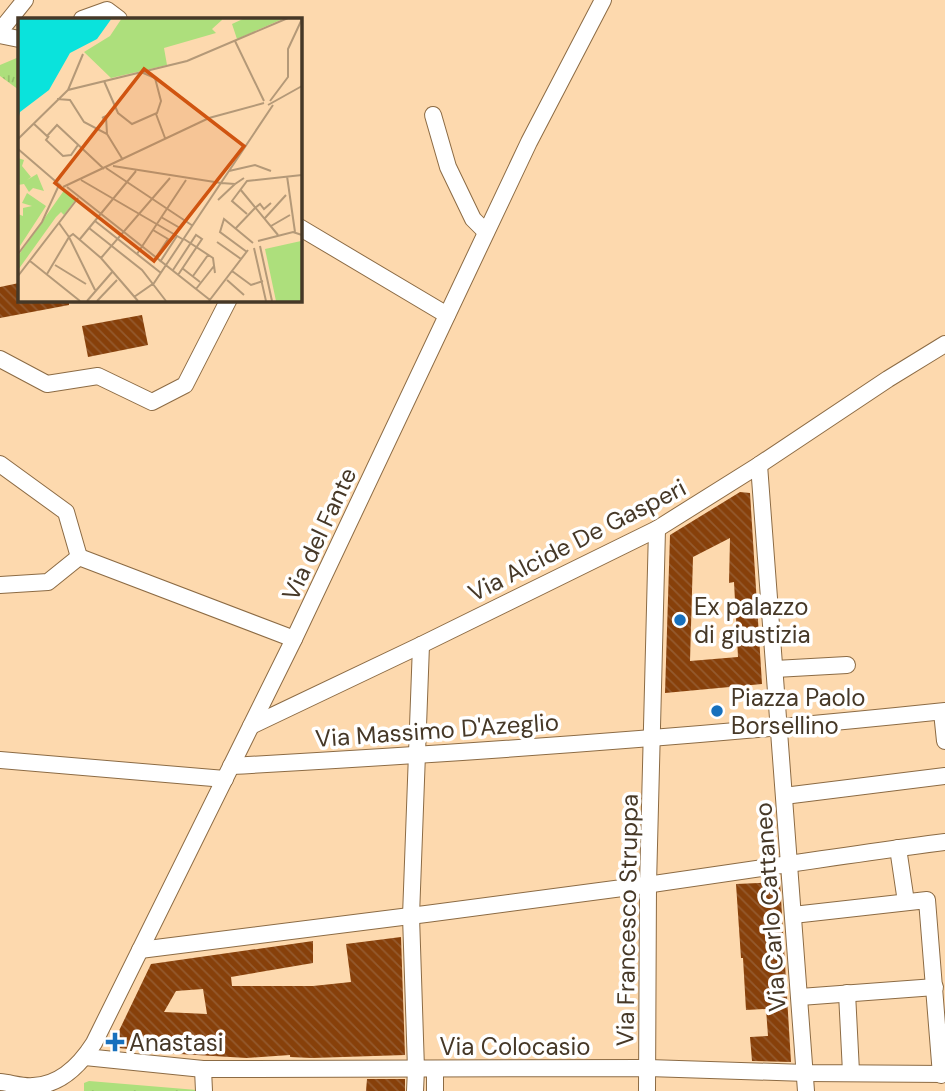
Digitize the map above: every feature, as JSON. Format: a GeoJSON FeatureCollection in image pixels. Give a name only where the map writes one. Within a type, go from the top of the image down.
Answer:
{"type":"FeatureCollection","features":[{"type":"Feature","properties":{"kind":"street"},"geometry":{"type":"LineString","coordinates":[[18,39],[0,33],[25,0]]}},
{"type":"Feature","properties":{"kind":"street","name":"Via del Fante"},"geometry":{"type":"LineString","coordinates":[[63,1085],[94,1043],[294,639],[486,232],[603,0]]}},
{"type":"Feature","properties":{"kind":"street"},"geometry":{"type":"LineString","coordinates":[[85,18],[107,10],[118,18]]}},
{"type":"Feature","properties":{"kind":"street"},"geometry":{"type":"LineString","coordinates":[[433,116],[448,167],[473,219],[486,232]]}},
{"type":"Feature","properties":{"kind":"street"},"geometry":{"type":"LineString","coordinates":[[301,228],[447,315]]}},
{"type":"Feature","properties":{"kind":"street"},"geometry":{"type":"LineString","coordinates":[[0,359],[47,384],[98,376],[152,402],[186,385],[228,301]]}},
{"type":"Feature","properties":{"kind":"street","name":"Via Alcide De Gasperi"},"geometry":{"type":"LineString","coordinates":[[251,726],[657,529],[945,344]]}},
{"type":"Feature","properties":{"kind":"street"},"geometry":{"type":"LineString","coordinates":[[0,464],[66,512],[79,557]]}},
{"type":"Feature","properties":{"kind":"street"},"geometry":{"type":"LineString","coordinates":[[759,465],[775,676],[847,665]]}},
{"type":"Feature","properties":{"kind":"street","name":"Via Francesco Struppa"},"geometry":{"type":"LineString","coordinates":[[647,1091],[650,742],[657,529]]}},
{"type":"Feature","properties":{"kind":"street"},"geometry":{"type":"LineString","coordinates":[[79,557],[294,639]]}},
{"type":"Feature","properties":{"kind":"street"},"geometry":{"type":"LineString","coordinates":[[0,585],[48,582],[79,557]]}},
{"type":"Feature","properties":{"kind":"street"},"geometry":{"type":"LineString","coordinates":[[415,1091],[411,916],[421,645]]}},
{"type":"Feature","properties":{"kind":"street","name":"Via Carlo Cattaneo"},"geometry":{"type":"LineString","coordinates":[[775,676],[783,731],[784,796],[806,1091]]}},
{"type":"Feature","properties":{"kind":"street"},"geometry":{"type":"LineString","coordinates":[[783,731],[943,712],[945,741]]}},
{"type":"Feature","properties":{"kind":"street","name":"Via Massimo D'Azeglio"},"geometry":{"type":"LineString","coordinates":[[0,760],[228,772],[783,731]]}},
{"type":"Feature","properties":{"kind":"street"},"geometry":{"type":"LineString","coordinates":[[784,796],[945,776]]}},
{"type":"Feature","properties":{"kind":"street"},"geometry":{"type":"LineString","coordinates":[[139,950],[411,916],[945,842]]}},
{"type":"Feature","properties":{"kind":"street"},"geometry":{"type":"LineString","coordinates":[[898,848],[905,902]]}},
{"type":"Feature","properties":{"kind":"street"},"geometry":{"type":"LineString","coordinates":[[793,915],[928,900],[939,1074],[930,1091]]}},
{"type":"Feature","properties":{"kind":"street"},"geometry":{"type":"LineString","coordinates":[[800,997],[934,987]]}},
{"type":"Feature","properties":{"kind":"street"},"geometry":{"type":"LineString","coordinates":[[847,993],[851,1072]]}},
{"type":"Feature","properties":{"kind":"street","name":"Via Colocasio"},"geometry":{"type":"LineString","coordinates":[[85,1058],[203,1069],[648,1068],[939,1074]]}},
{"type":"Feature","properties":{"kind":"street"},"geometry":{"type":"LineString","coordinates":[[203,1069],[204,1091]]}},
{"type":"Feature","properties":{"kind":"street"},"geometry":{"type":"LineString","coordinates":[[435,1069],[435,1091]]}},
{"type":"Feature","properties":{"kind":"street"},"geometry":{"type":"LineString","coordinates":[[0,1082],[33,1089],[46,1084],[63,1085]]}},
{"type":"Feature","properties":{"kind":"green space"},"geometry":{"type":"Polygon","coordinates":[[[18,57],[18,89],[0,76],[0,65],[18,57]]]}},
{"type":"Feature","properties":{"kind":"green space"},"geometry":{"type":"Polygon","coordinates":[[[89,1081],[197,1091],[84,1091],[84,1083],[89,1081]]]}},
{"type":"Feature","properties":{"kind":"building"},"geometry":{"type":"Polygon","coordinates":[[[18,283],[18,301],[69,301],[69,305],[0,318],[0,287],[18,283]]]}},
{"type":"Feature","properties":{"kind":"building"},"geometry":{"type":"Polygon","coordinates":[[[142,315],[148,345],[88,357],[82,326],[142,315]]]}},
{"type":"Feature","properties":{"kind":"building","name":"Ex palazzo di giustizia"},"geometry":{"type":"Polygon","coordinates":[[[740,492],[750,493],[762,684],[665,693],[670,535],[740,492]],[[730,538],[693,557],[690,661],[738,657],[734,582],[729,583],[730,538]]]}},
{"type":"Feature","properties":{"kind":"building"},"geometry":{"type":"Polygon","coordinates":[[[780,882],[791,1062],[752,1061],[750,1037],[768,1036],[766,1009],[746,1010],[736,884],[780,882]]]}},
{"type":"Feature","properties":{"kind":"building"},"geometry":{"type":"Polygon","coordinates":[[[401,937],[405,1055],[312,1058],[290,1055],[247,1058],[119,1048],[116,1037],[151,964],[313,941],[313,963],[231,977],[232,986],[313,986],[351,982],[346,944],[401,937]],[[203,989],[176,991],[164,1012],[207,1014],[203,989]]]}},
{"type":"Feature","properties":{"kind":"building"},"geometry":{"type":"Polygon","coordinates":[[[367,1079],[405,1079],[405,1091],[366,1091],[367,1079]]]}},
{"type":"Feature","properties":{"kind":"place","name":"Ex palazzo di giustizia"},"geometry":{"type":"Point","coordinates":[680,620]}},
{"type":"Feature","properties":{"kind":"place","name":"Piazza Paolo Borsellino"},"geometry":{"type":"Point","coordinates":[717,711]}},
{"type":"Feature","properties":{"kind":"place","name":"Anastasi"},"geometry":{"type":"Point","coordinates":[115,1042]}}]}
